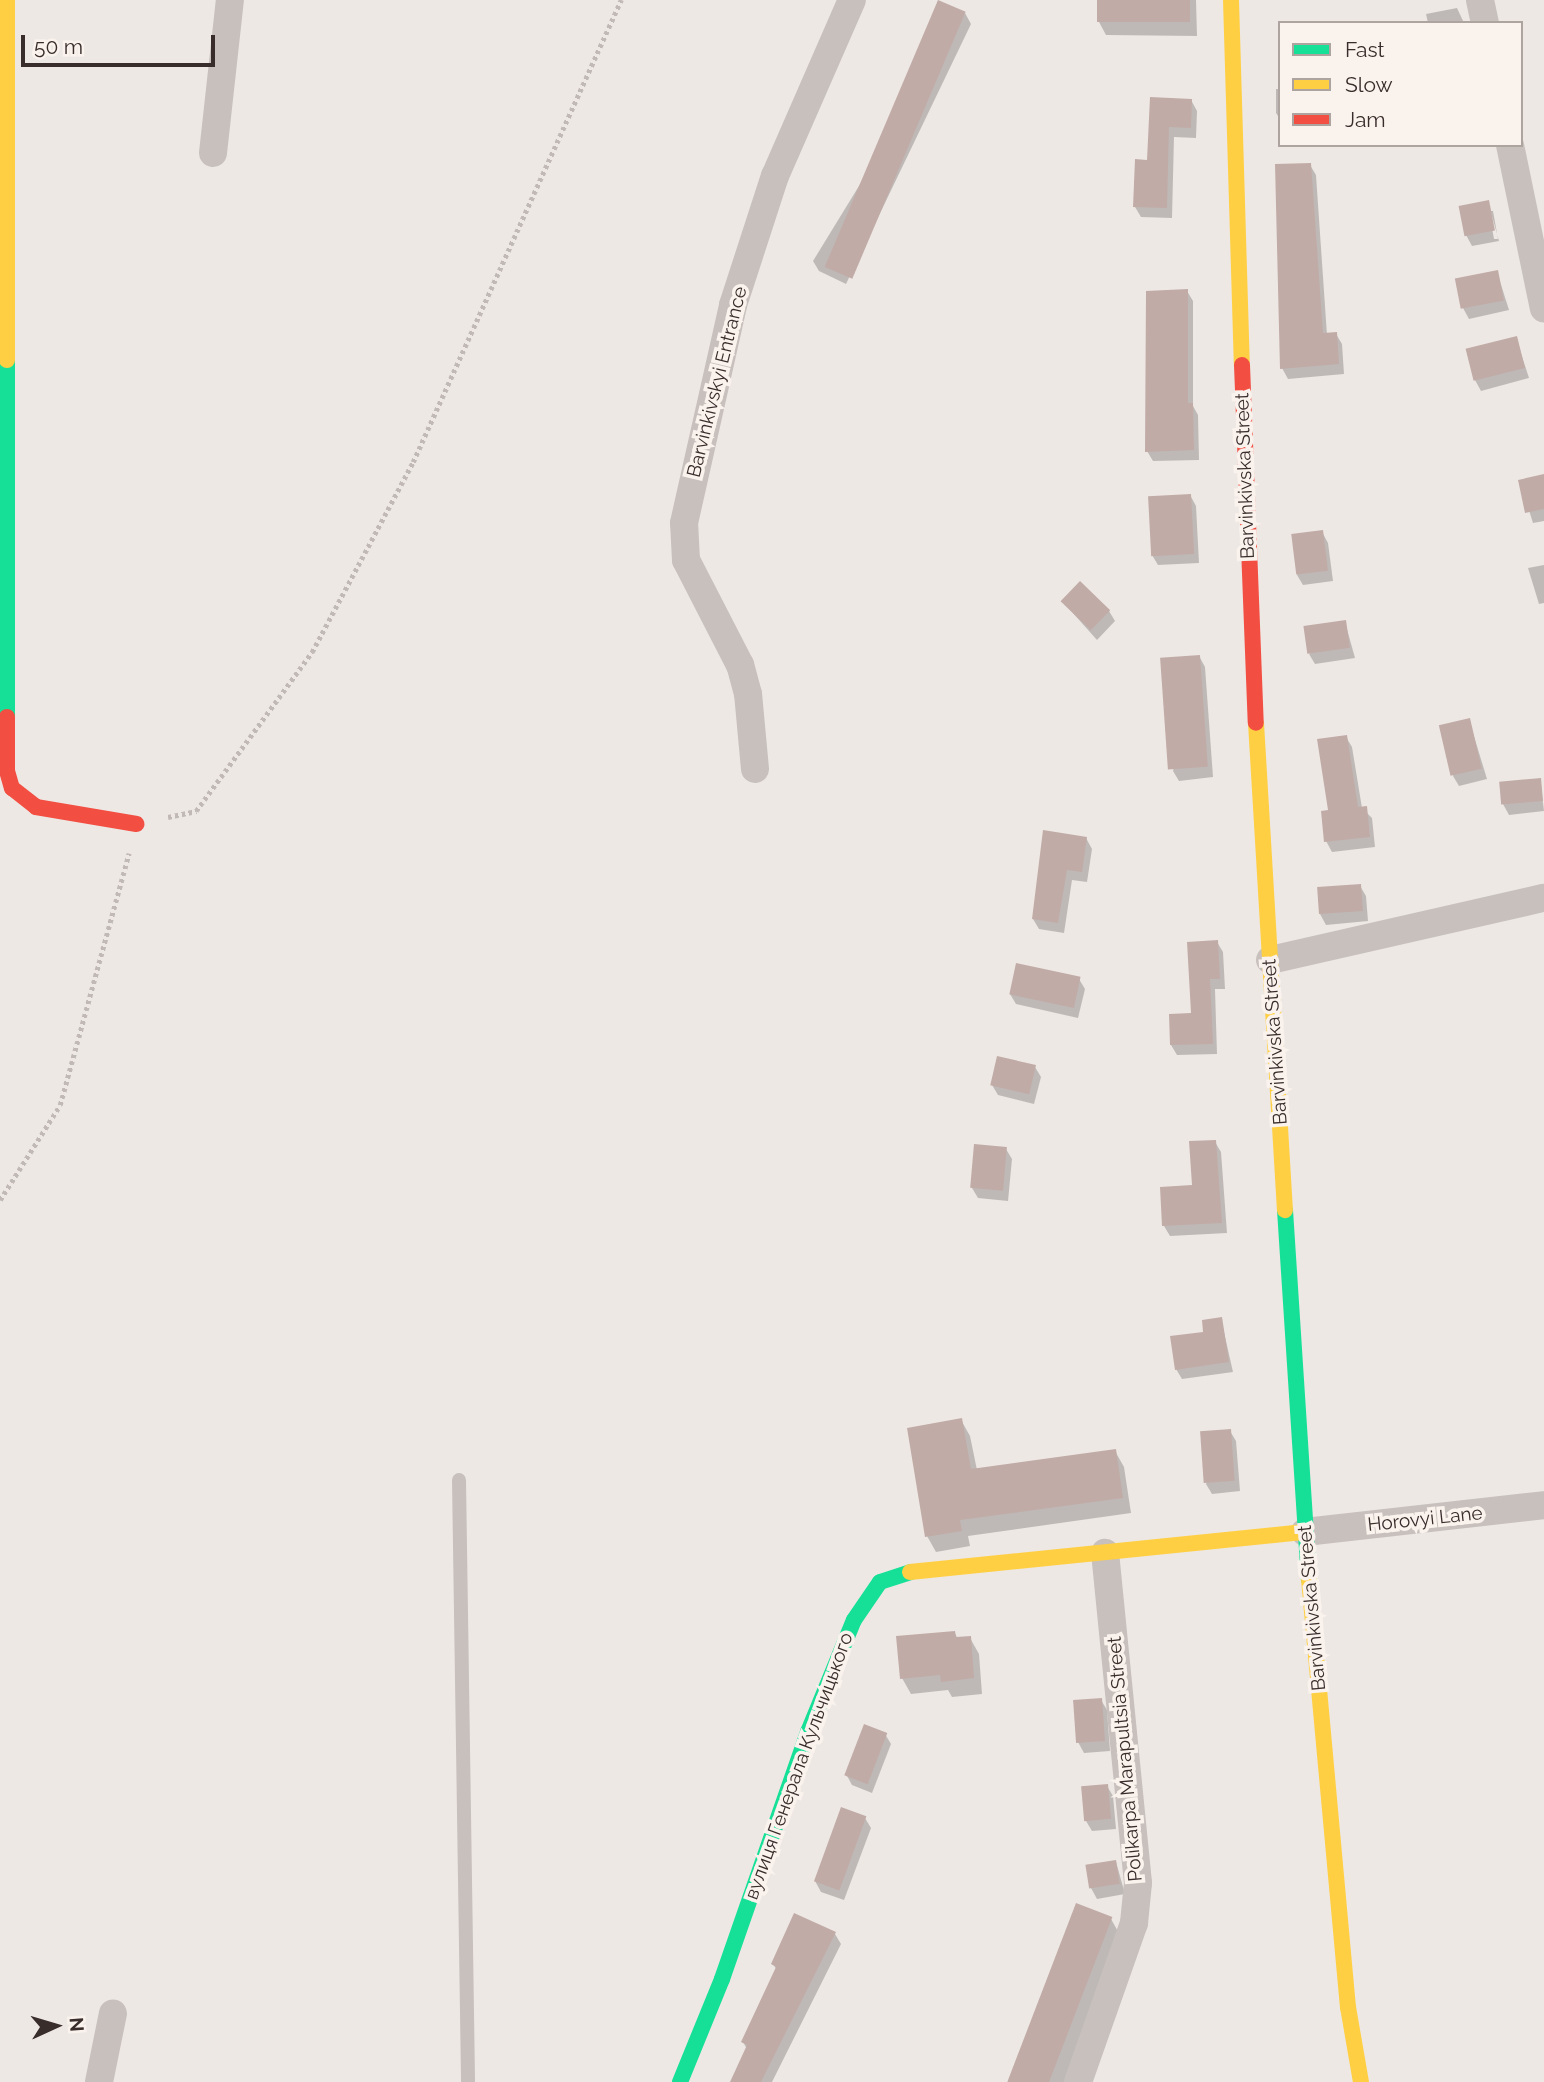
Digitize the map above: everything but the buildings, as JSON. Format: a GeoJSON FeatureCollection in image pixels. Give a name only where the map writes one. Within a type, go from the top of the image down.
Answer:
{"type":"FeatureCollection","features":[{"type":"Feature","properties":{"kind":"street"},"geometry":{"type":"LineString","coordinates":[[7,0],[8,771],[12,788],[36,807],[137,824]]}},
{"type":"Feature","properties":{"kind":"street"},"geometry":{"type":"LineString","coordinates":[[213,153],[230,0]]}},
{"type":"Feature","properties":{"kind":"street","name":"Barvinkivskyi Entrance"},"geometry":{"type":"LineString","coordinates":[[755,769],[748,694],[740,665],[686,559],[684,523],[733,305],[775,176],[852,0]]}},
{"type":"Feature","properties":{"kind":"street","name":"Barvinkivska Street"},"geometry":{"type":"LineString","coordinates":[[1231,0],[1248,578],[1305,1532],[1349,2007],[1360,2082]]}},
{"type":"Feature","properties":{"kind":"street"},"geometry":{"type":"LineString","coordinates":[[1480,0],[1485,21]]}},
{"type":"Feature","properties":{"kind":"street"},"geometry":{"type":"LineString","coordinates":[[1510,147],[1544,309]]}},
{"type":"Feature","properties":{"kind":"street"},"geometry":{"type":"LineString","coordinates":[[1270,960],[1544,898]]}},
{"type":"Feature","properties":{"kind":"street","name":"Horovyi Lane"},"geometry":{"type":"LineString","coordinates":[[1305,1532],[1544,1506]]}},
{"type":"Feature","properties":{"kind":"street","name":"вулиця Генерала Кульчицького"},"geometry":{"type":"LineString","coordinates":[[680,2082],[722,1979],[808,1732],[854,1620],[880,1582],[914,1571],[1305,1532]]}},
{"type":"Feature","properties":{"kind":"street","name":"Polikarpa Marapultsia Street"},"geometry":{"type":"LineString","coordinates":[[1078,2082],[1134,1923],[1139,1883],[1105,1553]]}},
{"type":"Feature","properties":{"kind":"street"},"geometry":{"type":"LineString","coordinates":[[99,2082],[113,2013]]}},
{"type":"Feature","properties":{"kind":"lane"},"geometry":{"type":"LineString","coordinates":[[459,1480],[468,2082]]}},
{"type":"Feature","properties":{"kind":"path"},"geometry":{"type":"LineString","coordinates":[[0,1199],[60,1105],[137,824],[196,811],[312,652],[413,462],[621,0]]}},
{"type":"Feature","properties":{"kind":"traffic: fast"},"geometry":{"type":"LineString","coordinates":[[7,360],[7,717]]}},
{"type":"Feature","properties":{"kind":"traffic: fast"},"geometry":{"type":"LineString","coordinates":[[1285,1210],[1309,1579]]}},
{"type":"Feature","properties":{"kind":"traffic: fast"},"geometry":{"type":"LineString","coordinates":[[680,2082],[722,1979],[808,1732],[854,1620],[880,1582],[910,1572]]}},
{"type":"Feature","properties":{"kind":"traffic: slow"},"geometry":{"type":"LineString","coordinates":[[7,0],[7,360]]}},
{"type":"Feature","properties":{"kind":"traffic: slow"},"geometry":{"type":"LineString","coordinates":[[1231,0],[1242,365]]}},
{"type":"Feature","properties":{"kind":"traffic: slow"},"geometry":{"type":"LineString","coordinates":[[1256,723],[1285,1210]]}},
{"type":"Feature","properties":{"kind":"traffic: slow"},"geometry":{"type":"LineString","coordinates":[[910,1572],[1305,1532]]}},
{"type":"Feature","properties":{"kind":"traffic: slow"},"geometry":{"type":"LineString","coordinates":[[1309,1579],[1348,2007],[1361,2082]]}},
{"type":"Feature","properties":{"kind":"traffic: jam"},"geometry":{"type":"LineString","coordinates":[[1242,365],[1256,723]]}},
{"type":"Feature","properties":{"kind":"traffic: jam"},"geometry":{"type":"LineString","coordinates":[[7,717],[7,771],[12,788],[36,807],[137,824]]}}]}
